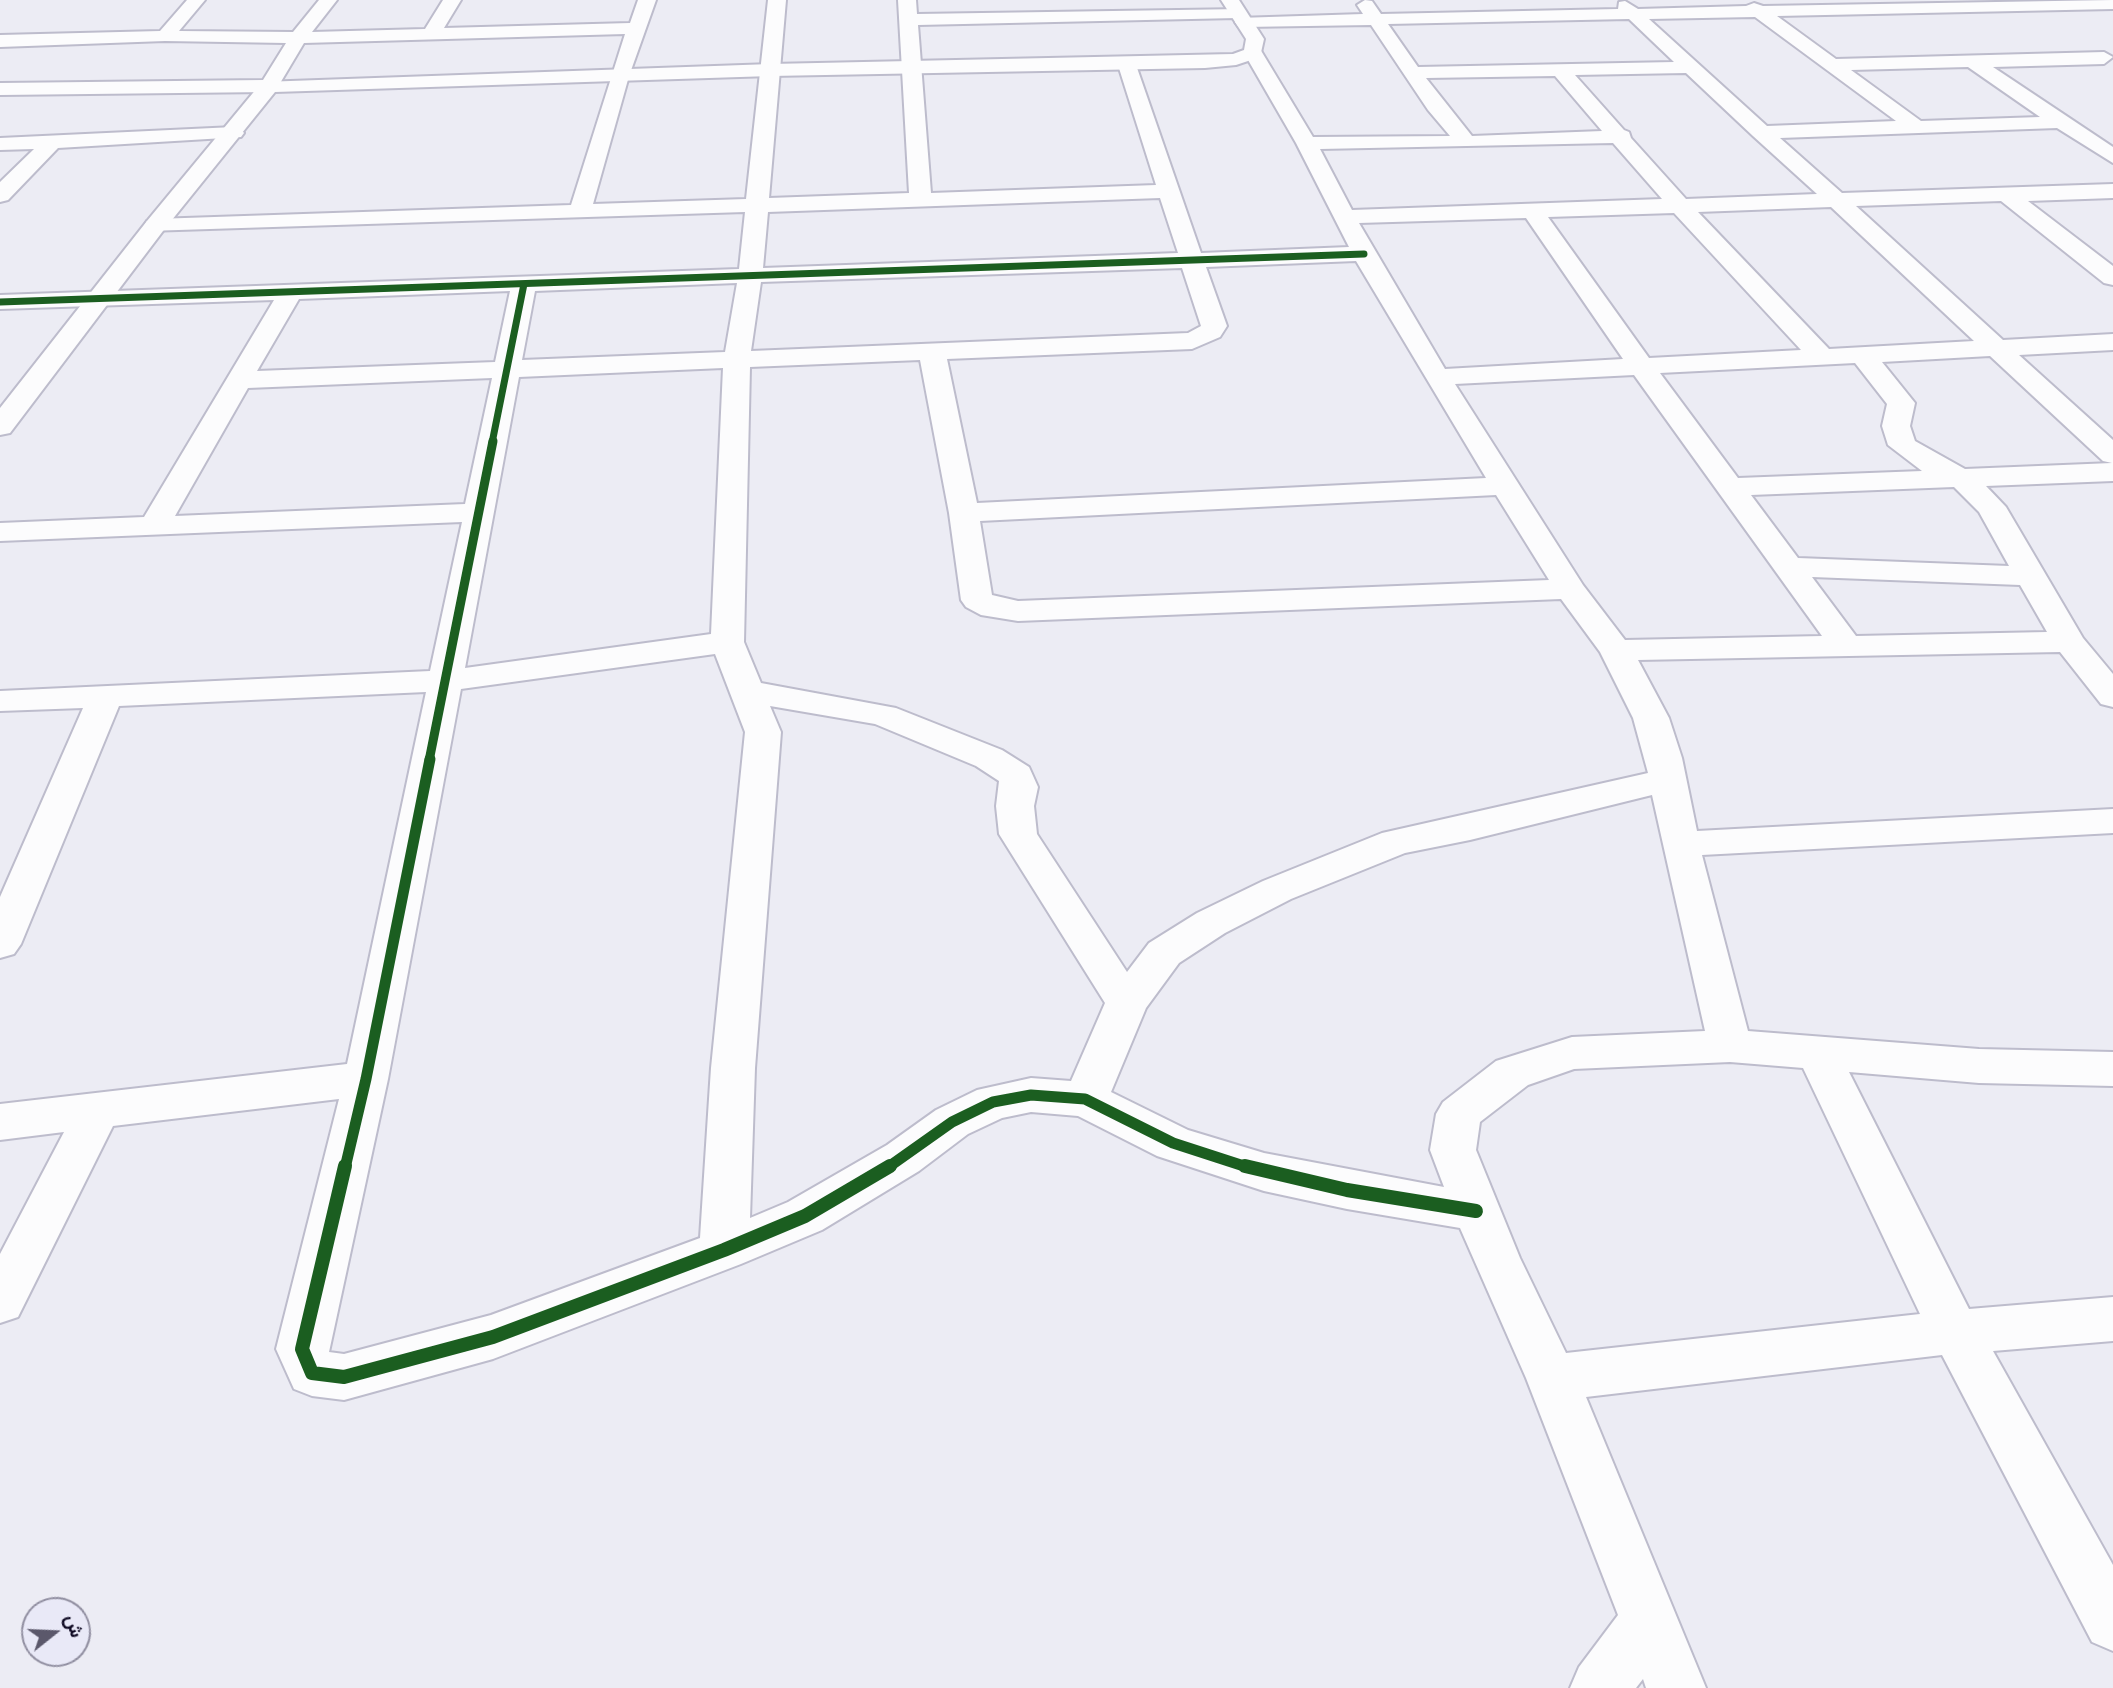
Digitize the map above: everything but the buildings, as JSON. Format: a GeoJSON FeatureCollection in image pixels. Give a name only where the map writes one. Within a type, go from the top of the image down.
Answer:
{"type":"FeatureCollection","features":[{"type":"Feature","properties":{"kind":"street"},"geometry":{"type":"LineString","coordinates":[[165,37],[196,0]]}},
{"type":"Feature","properties":{"kind":"street"},"geometry":{"type":"LineString","coordinates":[[0,427],[155,226],[234,134],[269,86],[298,37],[328,0]]}},
{"type":"Feature","properties":{"kind":"street"},"geometry":{"type":"LineString","coordinates":[[431,34],[452,0]]}},
{"type":"Feature","properties":{"kind":"street"},"geometry":{"type":"LineString","coordinates":[[580,211],[619,76],[648,0]]}},
{"type":"Feature","properties":{"kind":"street"},"geometry":{"type":"LineString","coordinates":[[724,1250],[733,1068],[763,732],[727,642],[737,360],[750,277],[777,0]]}},
{"type":"Feature","properties":{"kind":"street"},"geometry":{"type":"LineString","coordinates":[[1363,0],[1412,72],[1466,142]]}},
{"type":"Feature","properties":{"kind":"street"},"geometry":{"type":"LineString","coordinates":[[1492,0],[1509,17]]}},
{"type":"Feature","properties":{"kind":"street"},"geometry":{"type":"LineString","coordinates":[[1744,0],[1915,126]]}},
{"type":"Feature","properties":{"kind":"street"},"geometry":{"type":"LineString","coordinates":[[2010,3],[2048,25]]}},
{"type":"Feature","properties":{"kind":"street"},"geometry":{"type":"LineString","coordinates":[[920,199],[908,10],[1103,8],[1377,20],[1509,17],[1628,8],[1760,13],[1885,5],[2113,5]]}},
{"type":"Feature","properties":{"kind":"street"},"geometry":{"type":"LineString","coordinates":[[1628,8],[2113,455]]}},
{"type":"Feature","properties":{"kind":"street"},"geometry":{"type":"LineString","coordinates":[[1237,12],[1255,39],[1253,53],[1306,143],[1364,254],[1437,377],[1570,589],[1616,650],[1651,718],[1730,1046]]}},
{"type":"Feature","properties":{"kind":"street"},"geometry":{"type":"LineString","coordinates":[[0,41],[638,28]]}},
{"type":"Feature","properties":{"kind":"street"},"geometry":{"type":"LineString","coordinates":[[2070,38],[2108,61]]}},
{"type":"Feature","properties":{"kind":"street"},"geometry":{"type":"LineString","coordinates":[[26,88],[29,62],[38,40]]}},
{"type":"Feature","properties":{"kind":"street"},"geometry":{"type":"LineString","coordinates":[[0,89],[269,86],[771,70],[1127,65],[1236,59],[1253,53]]}},
{"type":"Feature","properties":{"kind":"street"},"geometry":{"type":"LineString","coordinates":[[1972,61],[2113,157]]}},
{"type":"Feature","properties":{"kind":"street"},"geometry":{"type":"LineString","coordinates":[[1834,65],[2108,61]]}},
{"type":"Feature","properties":{"kind":"street"},"geometry":{"type":"LineString","coordinates":[[239,380],[1192,341],[1211,332],[1214,326],[1127,65]]}},
{"type":"Feature","properties":{"kind":"street"},"geometry":{"type":"LineString","coordinates":[[1412,72],[1689,67]]}},
{"type":"Feature","properties":{"kind":"street"},"geometry":{"type":"LineString","coordinates":[[1560,70],[1622,136],[1680,206],[1822,357]]}},
{"type":"Feature","properties":{"kind":"street"},"geometry":{"type":"LineString","coordinates":[[1760,132],[2061,122]]}},
{"type":"Feature","properties":{"kind":"street"},"geometry":{"type":"LineString","coordinates":[[0,144],[234,134]]}},
{"type":"Feature","properties":{"kind":"street"},"geometry":{"type":"LineString","coordinates":[[1306,143],[1466,142],[1622,136]]}},
{"type":"Feature","properties":{"kind":"street"},"geometry":{"type":"LineString","coordinates":[[0,195],[51,143]]}},
{"type":"Feature","properties":{"kind":"street"},"geometry":{"type":"LineString","coordinates":[[155,226],[1170,191]]}},
{"type":"Feature","properties":{"kind":"street"},"geometry":{"type":"LineString","coordinates":[[1343,217],[2113,191]]}},
{"type":"Feature","properties":{"kind":"street"},"geometry":{"type":"LineString","coordinates":[[2007,195],[2113,278]]}},
{"type":"Feature","properties":{"kind":"street"},"geometry":{"type":"LineString","coordinates":[[1532,210],[1641,366],[1845,644]]}},
{"type":"Feature","properties":{"kind":"street"},"geometry":{"type":"LineString","coordinates":[[0,302],[1364,254]]}},
{"type":"Feature","properties":{"kind":"street"},"geometry":{"type":"LineString","coordinates":[[524,284],[366,1079],[302,1349],[312,1373],[344,1377],[493,1337],[724,1250],[805,1216],[903,1158],[952,1122],[993,1102],[1031,1095],[1085,1099],[1173,1143],[1264,1172],[1348,1190],[1476,1210]]}},
{"type":"Feature","properties":{"kind":"street"},"geometry":{"type":"LineString","coordinates":[[154,525],[290,293]]}},
{"type":"Feature","properties":{"kind":"street"},"geometry":{"type":"LineString","coordinates":[[1437,377],[2113,342]]}},
{"type":"Feature","properties":{"kind":"street"},"geometry":{"type":"LineString","coordinates":[[932,352],[964,513],[977,600],[993,608],[1018,611],[1570,589]]}},
{"type":"Feature","properties":{"kind":"street"},"geometry":{"type":"LineString","coordinates":[[1862,355],[1901,402],[1896,426],[1902,445],[1923,460],[1961,478],[1991,506],[2069,642],[2113,697]]}},
{"type":"Feature","properties":{"kind":"street"},"geometry":{"type":"LineString","coordinates":[[1730,487],[2113,472]]}},
{"type":"Feature","properties":{"kind":"street"},"geometry":{"type":"LineString","coordinates":[[964,513],[1507,486]]}},
{"type":"Feature","properties":{"kind":"street"},"geometry":{"type":"LineString","coordinates":[[0,532],[479,512]]}},
{"type":"Feature","properties":{"kind":"street"},"geometry":{"type":"LineString","coordinates":[[1789,567],[2029,576]]}},
{"type":"Feature","properties":{"kind":"street"},"geometry":{"type":"LineString","coordinates":[[0,701],[445,681],[727,642]]}},
{"type":"Feature","properties":{"kind":"street"},"geometry":{"type":"LineString","coordinates":[[1616,650],[2069,642]]}},
{"type":"Feature","properties":{"kind":"street"},"geometry":{"type":"LineString","coordinates":[[745,691],[884,715],[989,758],[1016,775],[1019,787],[1015,806],[1018,834],[1100,966],[1127,1002]]}},
{"type":"Feature","properties":{"kind":"street"},"geometry":{"type":"LineString","coordinates":[[0,944],[106,696]]}},
{"type":"Feature","properties":{"kind":"street"},"geometry":{"type":"LineString","coordinates":[[1085,1099],[1127,1002],[1164,953],[1211,923],[1356,855],[1396,842],[1469,828],[1668,780]]}},
{"type":"Feature","properties":{"kind":"street"},"geometry":{"type":"LineString","coordinates":[[1680,844],[2113,821]]}},
{"type":"Feature","properties":{"kind":"street"},"geometry":{"type":"LineString","coordinates":[[1676,1688],[1552,1378],[1476,1210],[1453,1150],[1459,1114],[1512,1073],[1572,1053],[1730,1046],[1979,1066],[2113,1069]]}},
{"type":"Feature","properties":{"kind":"street"},"geometry":{"type":"LineString","coordinates":[[1818,1054],[1955,1332],[2113,1622]]}},
{"type":"Feature","properties":{"kind":"street"},"geometry":{"type":"LineString","coordinates":[[0,1122],[366,1079]]}},
{"type":"Feature","properties":{"kind":"street"},"geometry":{"type":"LineString","coordinates":[[0,1302],[98,1111]]}},
{"type":"Feature","properties":{"kind":"street"},"geometry":{"type":"LineString","coordinates":[[1552,1378],[1955,1332],[2113,1319]]}},
{"type":"Feature","properties":{"kind":"street"},"geometry":{"type":"LineString","coordinates":[[1600,1688],[1649,1622]]}},
{"type":"Feature","properties":{"kind":"cycle path"},"geometry":{"type":"LineString","coordinates":[[0,302],[1364,254]]}},
{"type":"Feature","properties":{"kind":"cycle path"},"geometry":{"type":"LineString","coordinates":[[524,284],[366,1079],[302,1349],[312,1373],[344,1377],[493,1337],[724,1250],[805,1216],[903,1158],[952,1122],[993,1102],[1031,1095],[1085,1099],[1173,1143],[1264,1172],[1347,1190],[1476,1211]]}}]}
